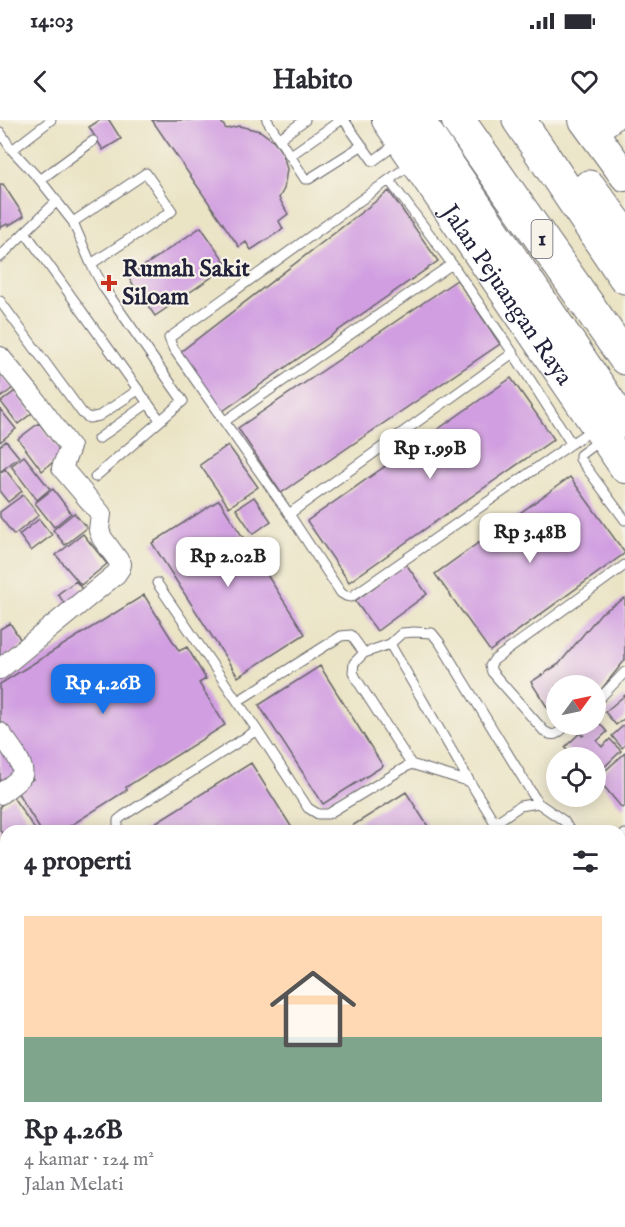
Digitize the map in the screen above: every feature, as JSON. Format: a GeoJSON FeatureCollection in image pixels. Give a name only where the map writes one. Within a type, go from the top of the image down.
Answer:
{"type":"FeatureCollection","features":[{"type":"Feature","properties":{"kind":"highway","name":"1"},"geometry":{"type":"LineString","coordinates":[[458,120],[625,358]]}},
{"type":"Feature","properties":{"kind":"highway","name":"1"},"geometry":{"type":"LineString","coordinates":[[519,120],[625,277]]}},
{"type":"Feature","properties":{"kind":"highway"},"geometry":{"type":"LineString","coordinates":[[526,120],[580,175],[625,235]]}},
{"type":"Feature","properties":{"kind":"main road"},"geometry":{"type":"LineString","coordinates":[[598,125],[622,166]]}},
{"type":"Feature","properties":{"kind":"main road","name":"Jalan Pejuangan Raya"},"geometry":{"type":"LineString","coordinates":[[406,136],[608,429],[625,468]]}},
{"type":"Feature","properties":{"kind":"main road","name":"Jalan Pejuangan Raya"},"geometry":{"type":"LineString","coordinates":[[406,136],[608,429]]}},
{"type":"Feature","properties":{"kind":"street"},"geometry":{"type":"LineString","coordinates":[[0,357],[70,447],[62,468],[101,514],[99,530],[102,538],[121,564],[116,574],[0,669]]}},
{"type":"Feature","properties":{"kind":"street"},"geometry":{"type":"LineString","coordinates":[[0,733],[23,770],[21,777],[0,794]]}},
{"type":"Feature","properties":{"kind":"lane"},"geometry":{"type":"LineString","coordinates":[[12,150],[51,120]]}},
{"type":"Feature","properties":{"kind":"lane"},"geometry":{"type":"LineString","coordinates":[[267,120],[305,179],[308,180],[362,146]]}},
{"type":"Feature","properties":{"kind":"lane"},"geometry":{"type":"LineString","coordinates":[[279,138],[305,120]]}},
{"type":"Feature","properties":{"kind":"lane"},"geometry":{"type":"LineString","coordinates":[[291,156],[342,120],[373,161],[406,136]]}},
{"type":"Feature","properties":{"kind":"lane"},"geometry":{"type":"LineString","coordinates":[[0,132],[12,150],[40,180],[73,222],[104,288],[183,401],[95,477]]}},
{"type":"Feature","properties":{"kind":"lane"},"geometry":{"type":"LineString","coordinates":[[406,136],[389,180],[169,338],[173,348],[341,593],[351,597],[571,443],[608,429]]}},
{"type":"Feature","properties":{"kind":"lane"},"geometry":{"type":"LineString","coordinates":[[40,180],[93,141]]}},
{"type":"Feature","properties":{"kind":"lane"},"geometry":{"type":"LineString","coordinates":[[73,222],[146,173],[172,211],[91,264]]}},
{"type":"Feature","properties":{"kind":"lane"},"geometry":{"type":"LineString","coordinates":[[389,180],[452,264],[571,443]]}},
{"type":"Feature","properties":{"kind":"lane"},"geometry":{"type":"LineString","coordinates":[[0,257],[57,201]]}},
{"type":"Feature","properties":{"kind":"lane"},"geometry":{"type":"LineString","coordinates":[[25,232],[160,420]]}},
{"type":"Feature","properties":{"kind":"lane"},"geometry":{"type":"LineString","coordinates":[[225,422],[452,264]]}},
{"type":"Feature","properties":{"kind":"lane"},"geometry":{"type":"LineString","coordinates":[[0,301],[83,414],[89,418],[99,416],[138,390]]}},
{"type":"Feature","properties":{"kind":"lane"},"geometry":{"type":"LineString","coordinates":[[289,514],[513,353]]}},
{"type":"Feature","properties":{"kind":"lane"},"geometry":{"type":"LineString","coordinates":[[99,439],[148,403]]}},
{"type":"Feature","properties":{"kind":"lane"},"geometry":{"type":"LineString","coordinates":[[608,429],[579,457],[625,520]]}},
{"type":"Feature","properties":{"kind":"lane"},"geometry":{"type":"LineString","coordinates":[[546,733],[492,672],[490,666],[494,660],[625,565]]}},
{"type":"Feature","properties":{"kind":"lane"},"geometry":{"type":"LineString","coordinates":[[157,583],[308,808],[318,814],[328,814],[411,764]]}},
{"type":"Feature","properties":{"kind":"lane"},"geometry":{"type":"LineString","coordinates":[[470,782],[411,764],[353,672],[354,663],[364,653],[390,644],[402,633],[432,633],[538,803],[566,825]]}},
{"type":"Feature","properties":{"kind":"lane"},"geometry":{"type":"LineString","coordinates":[[238,701],[340,636],[351,635],[364,653]]}},
{"type":"Feature","properties":{"kind":"lane"},"geometry":{"type":"LineString","coordinates":[[390,644],[494,825]]}},
{"type":"Feature","properties":{"kind":"lane"},"geometry":{"type":"LineString","coordinates":[[606,692],[625,672]]}},
{"type":"Feature","properties":{"kind":"lane"},"geometry":{"type":"LineString","coordinates":[[118,825],[118,820],[123,816],[257,730]]}},
{"type":"Feature","properties":{"kind":"lane"},"geometry":{"type":"LineString","coordinates":[[497,825],[520,806],[538,803]]}},
{"type":"Feature","properties":{"kind":"building"},"geometry":{"type":"Polygon","coordinates":[[[100,120],[109,120],[121,139],[103,150],[89,127],[100,120]]]}},
{"type":"Feature","properties":{"kind":"building"},"geometry":{"type":"Polygon","coordinates":[[[152,120],[220,120],[226,129],[239,126],[260,131],[274,141],[283,154],[287,169],[284,189],[279,198],[288,214],[279,221],[283,229],[251,250],[246,242],[239,247],[152,120]]]}},
{"type":"Feature","properties":{"kind":"building"},"geometry":{"type":"Polygon","coordinates":[[[3,184],[24,216],[0,228],[0,185],[3,184]]]}},
{"type":"Feature","properties":{"kind":"building"},"geometry":{"type":"Polygon","coordinates":[[[389,191],[438,261],[220,413],[179,353],[389,191]]]}},
{"type":"Feature","properties":{"kind":"building"},"geometry":{"type":"Polygon","coordinates":[[[201,227],[228,266],[155,316],[128,277],[201,227]]]}},
{"type":"Feature","properties":{"kind":"building"},"geometry":{"type":"Polygon","coordinates":[[[457,280],[500,344],[281,493],[238,428],[457,280]]]}},
{"type":"Feature","properties":{"kind":"building"},"geometry":{"type":"Polygon","coordinates":[[[0,372],[13,388],[0,398],[0,372]]]}},
{"type":"Feature","properties":{"kind":"building"},"geometry":{"type":"Polygon","coordinates":[[[511,378],[554,439],[349,582],[307,521],[511,378]]]}},
{"type":"Feature","properties":{"kind":"building"},"geometry":{"type":"Polygon","coordinates":[[[15,391],[32,413],[18,424],[1,402],[15,391]]]}},
{"type":"Feature","properties":{"kind":"building"},"geometry":{"type":"Polygon","coordinates":[[[0,409],[16,429],[0,442],[0,409]]]}},
{"type":"Feature","properties":{"kind":"building"},"geometry":{"type":"Polygon","coordinates":[[[39,423],[63,454],[42,471],[18,439],[39,423]]]}},
{"type":"Feature","properties":{"kind":"building"},"geometry":{"type":"Polygon","coordinates":[[[6,441],[19,457],[0,472],[0,446],[6,441]]]}},
{"type":"Feature","properties":{"kind":"building"},"geometry":{"type":"Polygon","coordinates":[[[228,445],[258,487],[229,507],[200,465],[228,445]]]}},
{"type":"Feature","properties":{"kind":"building"},"geometry":{"type":"Polygon","coordinates":[[[24,456],[50,489],[37,500],[11,466],[24,456]]]}},
{"type":"Feature","properties":{"kind":"building"},"geometry":{"type":"Polygon","coordinates":[[[5,469],[22,491],[8,502],[0,492],[0,473],[5,469]]]}},
{"type":"Feature","properties":{"kind":"building"},"geometry":{"type":"Polygon","coordinates":[[[570,477],[625,553],[490,651],[435,574],[570,477]]]}},
{"type":"Feature","properties":{"kind":"building"},"geometry":{"type":"Polygon","coordinates":[[[53,489],[71,513],[54,527],[35,503],[53,489]]]}},
{"type":"Feature","properties":{"kind":"building"},"geometry":{"type":"Polygon","coordinates":[[[23,495],[39,515],[14,535],[0,517],[0,512],[23,495]]]}},
{"type":"Feature","properties":{"kind":"building"},"geometry":{"type":"Polygon","coordinates":[[[254,497],[271,521],[253,534],[236,509],[254,497]]]}},
{"type":"Feature","properties":{"kind":"building"},"geometry":{"type":"Polygon","coordinates":[[[219,500],[305,634],[238,677],[152,543],[219,500]]]}},
{"type":"Feature","properties":{"kind":"building"},"geometry":{"type":"Polygon","coordinates":[[[74,513],[87,528],[65,545],[53,530],[74,513]]]}},
{"type":"Feature","properties":{"kind":"building"},"geometry":{"type":"Polygon","coordinates":[[[39,519],[52,535],[31,551],[19,535],[39,519]]]}},
{"type":"Feature","properties":{"kind":"building"},"geometry":{"type":"Polygon","coordinates":[[[83,534],[107,564],[81,585],[56,555],[83,534]]]}},
{"type":"Feature","properties":{"kind":"building"},"geometry":{"type":"Polygon","coordinates":[[[406,564],[427,594],[377,631],[355,601],[406,564]]]}},
{"type":"Feature","properties":{"kind":"building"},"geometry":{"type":"Polygon","coordinates":[[[76,581],[86,595],[68,609],[58,594],[76,581]]]}},
{"type":"Feature","properties":{"kind":"building"},"geometry":{"type":"Polygon","coordinates":[[[144,595],[179,651],[187,647],[206,679],[199,683],[225,725],[126,787],[127,790],[72,825],[37,825],[16,790],[33,779],[0,726],[0,684],[144,595]]]}},
{"type":"Feature","properties":{"kind":"building"},"geometry":{"type":"Polygon","coordinates":[[[625,598],[625,660],[606,684],[606,675],[546,675],[546,705],[531,682],[559,664],[601,613],[625,598]]]}},
{"type":"Feature","properties":{"kind":"building"},"geometry":{"type":"Polygon","coordinates":[[[10,623],[24,645],[0,661],[0,629],[10,623]]]}},
{"type":"Feature","properties":{"kind":"building"},"geometry":{"type":"Polygon","coordinates":[[[320,666],[383,766],[323,804],[259,705],[320,666]]]}},
{"type":"Feature","properties":{"kind":"building"},"geometry":{"type":"Polygon","coordinates":[[[625,695],[625,718],[616,725],[606,711],[625,695]]]}},
{"type":"Feature","properties":{"kind":"building"},"geometry":{"type":"Polygon","coordinates":[[[625,724],[625,745],[622,748],[612,736],[625,724]]]}},
{"type":"Feature","properties":{"kind":"building"},"geometry":{"type":"Polygon","coordinates":[[[578,735],[604,735],[597,741],[602,747],[565,747],[578,735]]]}},
{"type":"Feature","properties":{"kind":"building"},"geometry":{"type":"Polygon","coordinates":[[[610,739],[621,751],[606,765],[606,747],[602,747],[610,739]]]}},
{"type":"Feature","properties":{"kind":"building"},"geometry":{"type":"Polygon","coordinates":[[[3,749],[21,769],[0,789],[0,751],[3,749]]]}},
{"type":"Feature","properties":{"kind":"building"},"geometry":{"type":"Polygon","coordinates":[[[625,753],[625,805],[622,808],[606,789],[606,770],[625,753]]]}},
{"type":"Feature","properties":{"kind":"building"},"geometry":{"type":"Polygon","coordinates":[[[251,763],[290,825],[152,825],[251,763]]]}},
{"type":"Feature","properties":{"kind":"building"},"geometry":{"type":"Polygon","coordinates":[[[406,792],[427,825],[354,825],[406,792]]]}},
{"type":"Feature","properties":{"kind":"building"},"geometry":{"type":"Polygon","coordinates":[[[13,797],[32,825],[0,825],[0,806],[13,797]]]}},
{"type":"Feature","properties":{"kind":"place","name":"Rumah Sakit Siloam"},"geometry":{"type":"Point","coordinates":[109,283]}}]}
